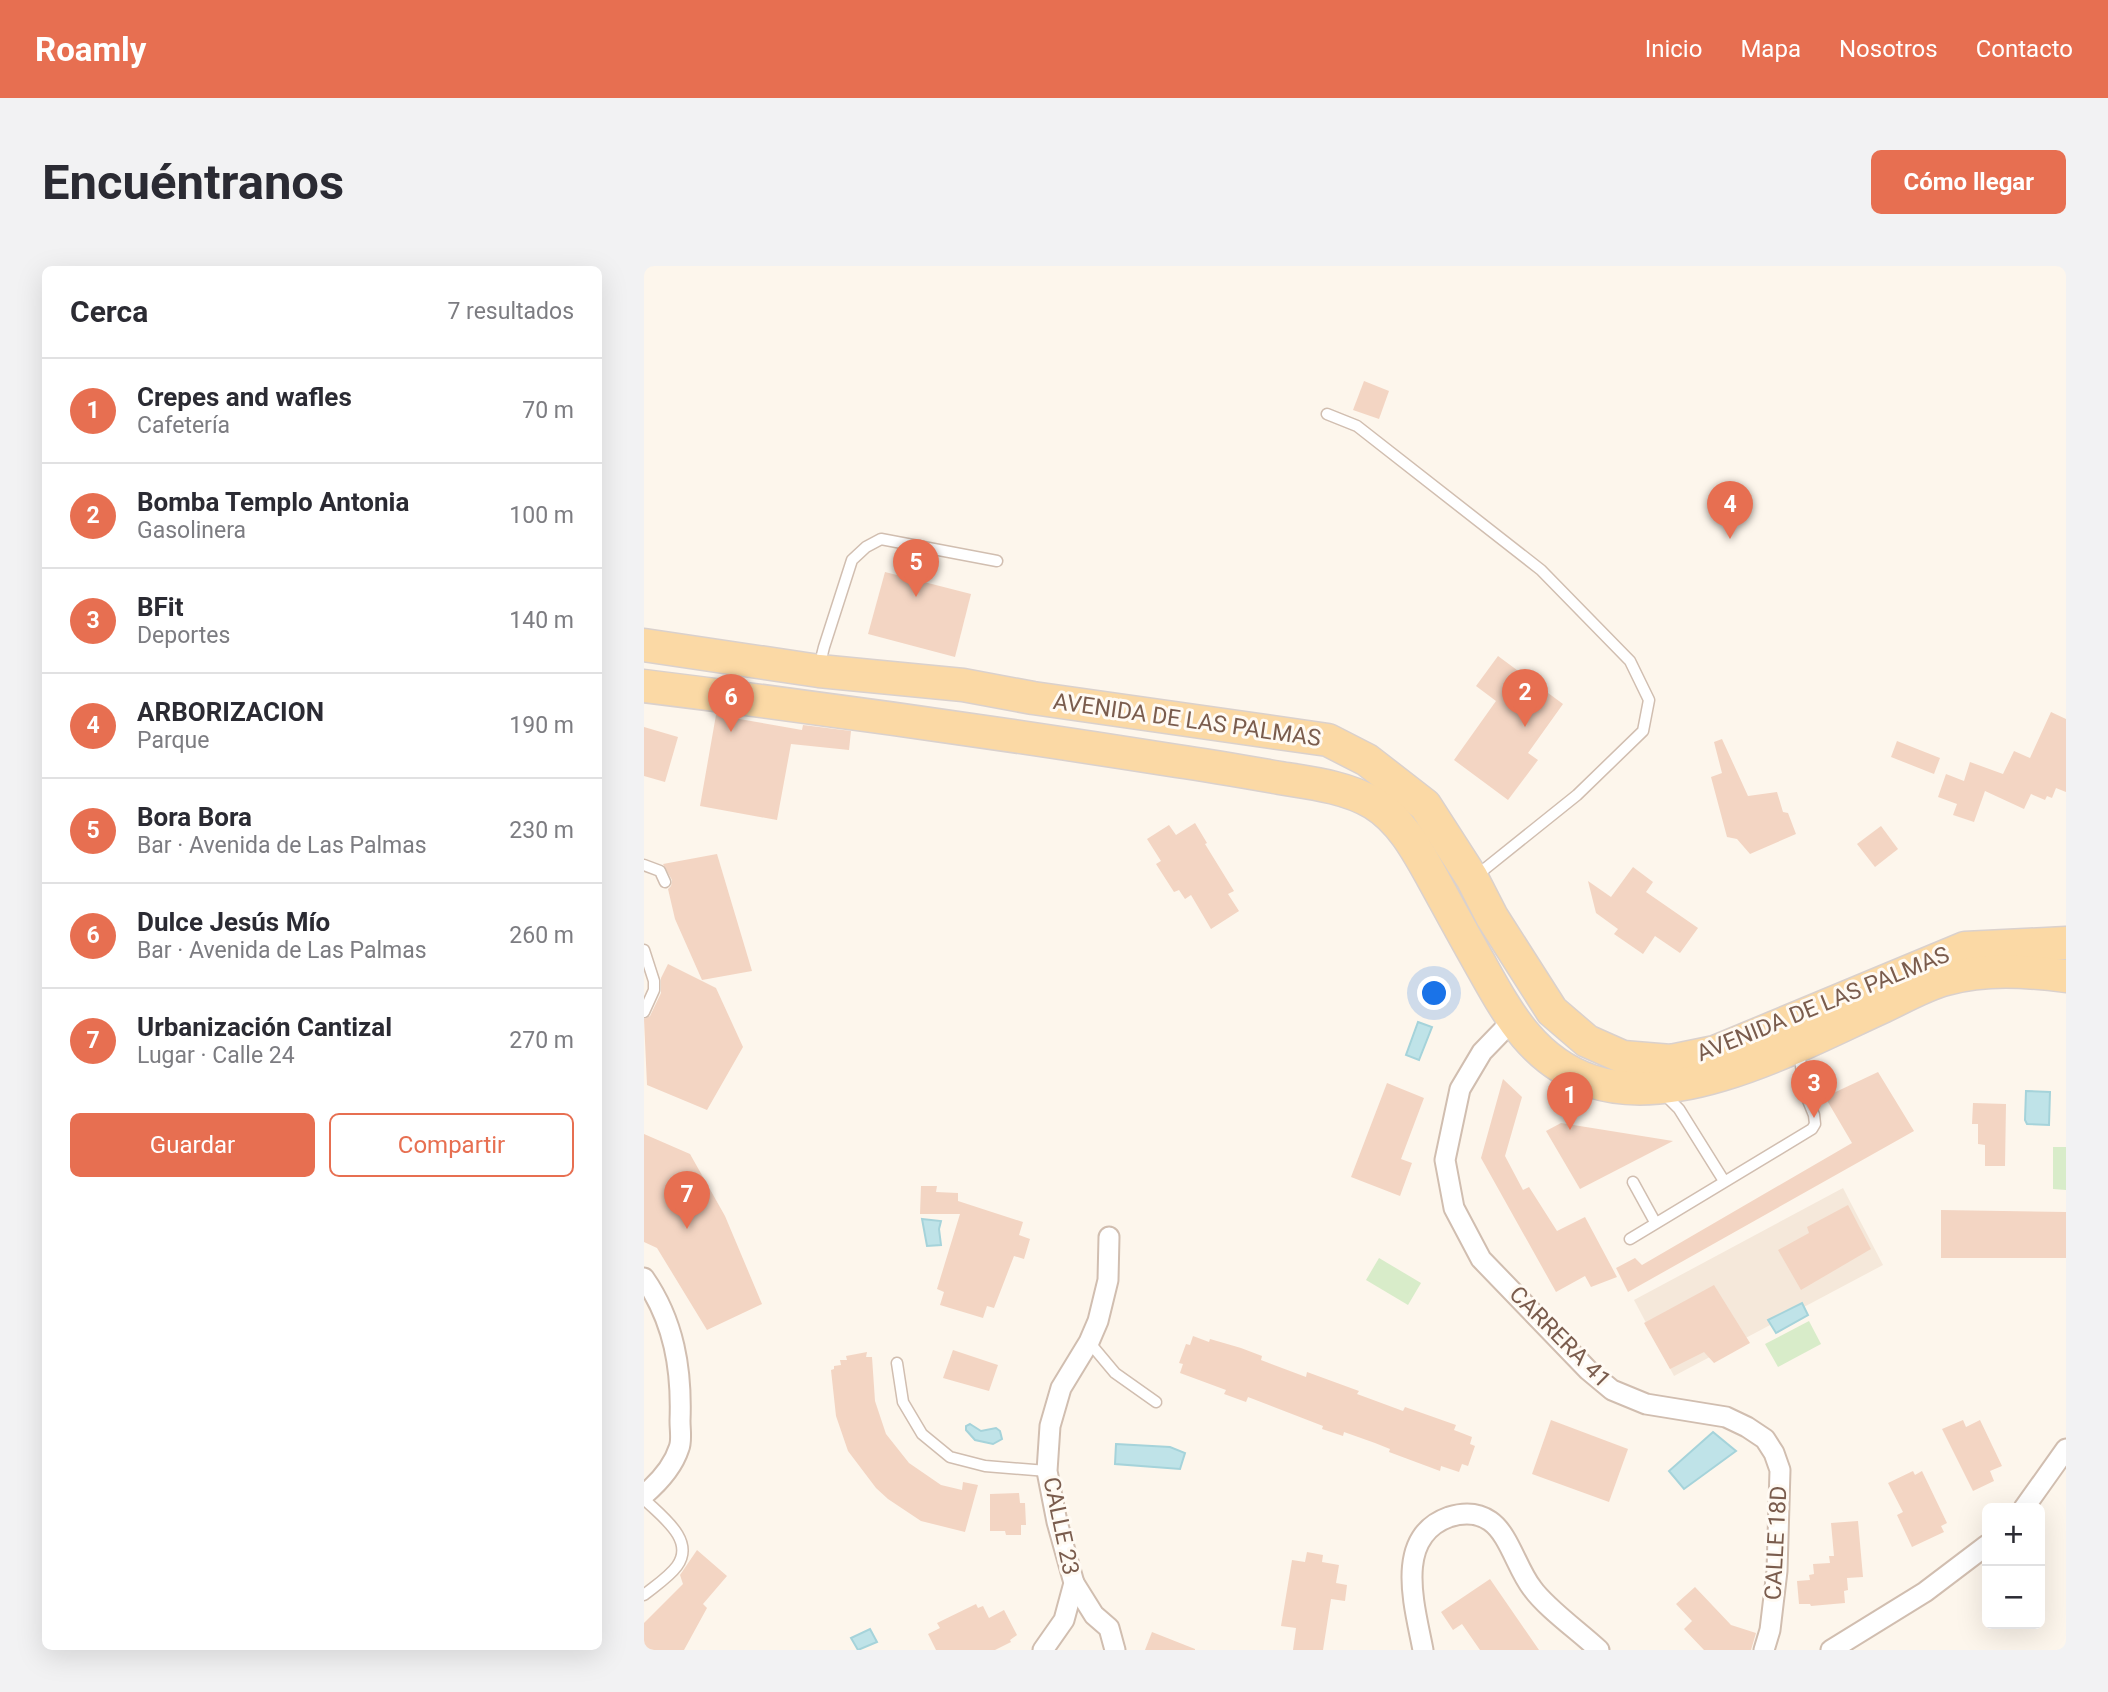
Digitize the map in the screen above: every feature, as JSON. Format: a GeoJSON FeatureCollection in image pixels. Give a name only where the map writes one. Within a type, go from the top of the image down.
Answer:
{"type":"FeatureCollection","features":[{"type":"Feature","properties":{"kind":"main road","name":"AVENIDA DE LAS PALMAS"},"geometry":{"type":"LineString","coordinates":[[644,645],[819,671],[963,685],[1033,698],[1328,740],[1367,760],[1425,805],[1552,1011],[1587,1041],[1623,1056],[1671,1061],[1715,1052],[1965,948],[2066,943]]}},
{"type":"Feature","properties":{"kind":"main road","name":"AVENIDA DE LAS PALMAS"},"geometry":{"type":"LineString","coordinates":[[644,686],[1018,735],[1238,771],[1348,792],[1372,802],[1388,815],[1412,843],[1512,1021],[1552,1063],[1592,1082],[1656,1088],[1714,1077],[1799,1045],[1947,978],[2008,970],[2066,976]]}},
{"type":"Feature","properties":{"kind":"street","name":"CARRERA 41"},"geometry":{"type":"LineString","coordinates":[[1512,1021],[1482,1052],[1460,1089],[1445,1160],[1454,1208],[1481,1259],[1588,1370],[1612,1390],[1646,1404],[1726,1417],[1765,1439]]}},
{"type":"Feature","properties":{"kind":"street","name":"CALLE 23"},"geometry":{"type":"LineString","coordinates":[[1043,1650],[1064,1620],[1074,1583],[1057,1522],[1047,1471],[1050,1426],[1061,1388],[1089,1342],[1098,1321],[1108,1280],[1109,1237]]}},
{"type":"Feature","properties":{"kind":"street"},"geometry":{"type":"LineString","coordinates":[[644,1278],[659,1300],[670,1328],[681,1388],[680,1448],[662,1479],[644,1497]]}},
{"type":"Feature","properties":{"kind":"street","name":"CALLE 18D"},"geometry":{"type":"LineString","coordinates":[[1764,1650],[1770,1630],[1781,1504],[1780,1470],[1765,1439]]}},
{"type":"Feature","properties":{"kind":"street"},"geometry":{"type":"LineString","coordinates":[[2028,1503],[2066,1449]]}},
{"type":"Feature","properties":{"kind":"street"},"geometry":{"type":"LineString","coordinates":[[1423,1650],[1411,1575],[1421,1536],[1443,1520],[1460,1513],[1477,1515],[1490,1521],[1503,1535],[1518,1567],[1533,1590],[1599,1650]]}},
{"type":"Feature","properties":{"kind":"street"},"geometry":{"type":"LineString","coordinates":[[1831,1650],[1925,1592],[1982,1549]]}},
{"type":"Feature","properties":{"kind":"street"},"geometry":{"type":"LineString","coordinates":[[1074,1583],[1094,1615],[1109,1628],[1115,1650]]}},
{"type":"Feature","properties":{"kind":"street"},"geometry":{"type":"LineString","coordinates":[[1064,1620],[1094,1615]]}},
{"type":"Feature","properties":{"kind":"lane"},"geometry":{"type":"LineString","coordinates":[[1327,414],[1357,426],[1541,570],[1630,661],[1649,700],[1643,732],[1577,795],[1472,878]]}},
{"type":"Feature","properties":{"kind":"lane"},"geometry":{"type":"LineString","coordinates":[[819,671],[852,560],[866,547],[881,539],[997,561]]}},
{"type":"Feature","properties":{"kind":"lane"},"geometry":{"type":"LineString","coordinates":[[644,864],[660,871],[664,882]]}},
{"type":"Feature","properties":{"kind":"lane"},"geometry":{"type":"LineString","coordinates":[[644,950],[654,981],[654,990],[644,1012]]}},
{"type":"Feature","properties":{"kind":"lane"},"geometry":{"type":"LineString","coordinates":[[1630,1238],[1812,1129],[1815,1124],[1814,1115],[1803,1082],[1799,1045]]}},
{"type":"Feature","properties":{"kind":"lane"},"geometry":{"type":"LineString","coordinates":[[1656,1088],[1679,1109],[1724,1181]]}},
{"type":"Feature","properties":{"kind":"lane"},"geometry":{"type":"LineString","coordinates":[[1633,1182],[1655,1222]]}},
{"type":"Feature","properties":{"kind":"lane"},"geometry":{"type":"LineString","coordinates":[[1089,1342],[1115,1373],[1156,1402]]}},
{"type":"Feature","properties":{"kind":"lane"},"geometry":{"type":"LineString","coordinates":[[897,1363],[904,1402],[922,1434],[950,1457],[985,1466],[1047,1471]]}},
{"type":"Feature","properties":{"kind":"lane"},"geometry":{"type":"LineString","coordinates":[[644,1497],[681,1536],[683,1555],[677,1568],[644,1595]]}},
{"type":"Feature","properties":{"kind":"shaded area"},"geometry":{"type":"Polygon","coordinates":[[[1843,1188],[1883,1265],[1674,1376],[1634,1300],[1843,1188]]]}},
{"type":"Feature","properties":{"kind":"green space"},"geometry":{"type":"Polygon","coordinates":[[[2053,1147],[2066,1147],[2066,1190],[2053,1189],[2053,1147]]]}},
{"type":"Feature","properties":{"kind":"green space"},"geometry":{"type":"Polygon","coordinates":[[[1379,1258],[1421,1283],[1408,1305],[1366,1280],[1379,1258]]]}},
{"type":"Feature","properties":{"kind":"green space"},"geometry":{"type":"Polygon","coordinates":[[[1809,1321],[1821,1344],[1778,1367],[1765,1344],[1809,1321]]]}},
{"type":"Feature","properties":{"kind":"water"},"geometry":{"type":"Polygon","coordinates":[[[1418,1022],[1432,1027],[1419,1060],[1406,1055],[1418,1022]]]}},
{"type":"Feature","properties":{"kind":"water"},"geometry":{"type":"Polygon","coordinates":[[[2026,1091],[2050,1092],[2049,1125],[2027,1124],[2026,1091]]]}},
{"type":"Feature","properties":{"kind":"water"},"geometry":{"type":"Polygon","coordinates":[[[922,1219],[941,1221],[941,1245],[927,1246],[922,1219]]]}},
{"type":"Feature","properties":{"kind":"water"},"geometry":{"type":"Polygon","coordinates":[[[1802,1303],[1808,1315],[1776,1333],[1768,1320],[1802,1303]]]}},
{"type":"Feature","properties":{"kind":"water"},"geometry":{"type":"Polygon","coordinates":[[[970,1424],[981,1431],[996,1428],[1002,1439],[993,1444],[975,1440],[966,1430],[966,1426],[970,1424]]]}},
{"type":"Feature","properties":{"kind":"water"},"geometry":{"type":"Polygon","coordinates":[[[1713,1432],[1736,1451],[1684,1489],[1669,1471],[1713,1432]]]}},
{"type":"Feature","properties":{"kind":"water"},"geometry":{"type":"Polygon","coordinates":[[[1116,1444],[1170,1447],[1185,1453],[1180,1469],[1115,1464],[1116,1444]]]}},
{"type":"Feature","properties":{"kind":"water"},"geometry":{"type":"Polygon","coordinates":[[[870,1629],[877,1642],[858,1650],[851,1638],[870,1629]]]}},
{"type":"Feature","properties":{"kind":"building"},"geometry":{"type":"Polygon","coordinates":[[[1364,381],[1389,391],[1379,419],[1353,410],[1364,381]]]}},
{"type":"Feature","properties":{"kind":"building"},"geometry":{"type":"Polygon","coordinates":[[[885,572],[971,594],[955,657],[868,634],[885,572]]]}},
{"type":"Feature","properties":{"kind":"building"},"geometry":{"type":"Polygon","coordinates":[[[1498,656],[1563,704],[1528,753],[1538,760],[1508,800],[1454,760],[1496,701],[1476,686],[1498,656]]]}},
{"type":"Feature","properties":{"kind":"building"},"geometry":{"type":"Polygon","coordinates":[[[2051,712],[2066,719],[2066,792],[2056,788],[2052,798],[2047,796],[2045,800],[2031,794],[2024,809],[1985,791],[1974,822],[1953,815],[1957,804],[1938,797],[1946,774],[1964,781],[1970,762],[2003,774],[2014,751],[2030,758],[2051,712]]]}},
{"type":"Feature","properties":{"kind":"building"},"geometry":{"type":"Polygon","coordinates":[[[716,715],[802,730],[803,725],[851,731],[849,750],[791,744],[777,820],[700,806],[716,715]]]}},
{"type":"Feature","properties":{"kind":"building"},"geometry":{"type":"Polygon","coordinates":[[[644,727],[678,737],[665,782],[644,776],[644,727]]]}},
{"type":"Feature","properties":{"kind":"building"},"geometry":{"type":"Polygon","coordinates":[[[1722,739],[1748,796],[1777,792],[1783,812],[1788,813],[1796,834],[1750,854],[1737,839],[1727,837],[1711,777],[1722,773],[1714,742],[1722,739]]]}},
{"type":"Feature","properties":{"kind":"building"},"geometry":{"type":"Polygon","coordinates":[[[1897,741],[1940,758],[1934,774],[1891,757],[1897,741]]]}},
{"type":"Feature","properties":{"kind":"building"},"geometry":{"type":"Polygon","coordinates":[[[1195,823],[1234,891],[1228,894],[1239,911],[1211,929],[1191,895],[1185,899],[1179,890],[1174,892],[1156,864],[1161,861],[1147,839],[1169,825],[1176,835],[1195,823]]]}},
{"type":"Feature","properties":{"kind":"building"},"geometry":{"type":"Polygon","coordinates":[[[1881,826],[1898,849],[1875,867],[1857,844],[1881,826]]]}},
{"type":"Feature","properties":{"kind":"building"},"geometry":{"type":"Polygon","coordinates":[[[717,854],[752,971],[702,980],[675,919],[668,889],[672,880],[663,864],[717,854]]]}},
{"type":"Feature","properties":{"kind":"building"},"geometry":{"type":"Polygon","coordinates":[[[1633,867],[1653,882],[1646,892],[1698,928],[1680,953],[1655,936],[1643,954],[1614,934],[1618,929],[1596,913],[1588,881],[1611,897],[1633,867]]]}},
{"type":"Feature","properties":{"kind":"building"},"geometry":{"type":"Polygon","coordinates":[[[668,964],[716,988],[743,1047],[707,1110],[647,1085],[644,1019],[650,1016],[661,993],[661,978],[668,964]]]}},
{"type":"Feature","properties":{"kind":"building"},"geometry":{"type":"Polygon","coordinates":[[[1878,1072],[1914,1131],[1628,1292],[1616,1268],[1635,1258],[1642,1265],[1852,1143],[1825,1097],[1878,1072]]]}},
{"type":"Feature","properties":{"kind":"building"},"geometry":{"type":"Polygon","coordinates":[[[1503,1079],[1522,1097],[1505,1156],[1523,1190],[1529,1187],[1557,1231],[1585,1217],[1617,1277],[1591,1287],[1585,1276],[1556,1292],[1481,1158],[1503,1079]]]}},
{"type":"Feature","properties":{"kind":"building"},"geometry":{"type":"Polygon","coordinates":[[[1387,1083],[1424,1098],[1401,1159],[1412,1163],[1400,1196],[1351,1177],[1387,1083]]]}},
{"type":"Feature","properties":{"kind":"building"},"geometry":{"type":"Polygon","coordinates":[[[1973,1103],[2006,1104],[2005,1166],[1985,1166],[1985,1145],[1978,1144],[1978,1124],[1972,1124],[1973,1103]]]}},
{"type":"Feature","properties":{"kind":"building"},"geometry":{"type":"Polygon","coordinates":[[[1561,1123],[1673,1141],[1580,1189],[1546,1131],[1561,1123]]]}},
{"type":"Feature","properties":{"kind":"building"},"geometry":{"type":"Polygon","coordinates":[[[644,1134],[690,1154],[725,1216],[762,1304],[707,1330],[657,1248],[644,1242],[644,1134]]]}},
{"type":"Feature","properties":{"kind":"building"},"geometry":{"type":"Polygon","coordinates":[[[921,1186],[937,1186],[936,1192],[958,1193],[958,1201],[1023,1222],[1019,1235],[1030,1239],[1024,1259],[1014,1256],[994,1308],[987,1306],[983,1318],[940,1305],[944,1292],[937,1289],[960,1214],[920,1214],[921,1186]]]}},
{"type":"Feature","properties":{"kind":"building"},"geometry":{"type":"Polygon","coordinates":[[[1848,1205],[1871,1249],[1801,1290],[1778,1250],[1809,1233],[1807,1227],[1848,1205]]]}},
{"type":"Feature","properties":{"kind":"building"},"geometry":{"type":"Polygon","coordinates":[[[1941,1210],[2066,1212],[2066,1258],[1941,1258],[1941,1210]]]}},
{"type":"Feature","properties":{"kind":"building"},"geometry":{"type":"Polygon","coordinates":[[[1714,1285],[1750,1343],[1714,1363],[1704,1352],[1670,1369],[1644,1323],[1714,1285]]]}},
{"type":"Feature","properties":{"kind":"building"},"geometry":{"type":"Polygon","coordinates":[[[1193,1336],[1241,1348],[1262,1356],[1261,1360],[1306,1377],[1307,1372],[1403,1411],[1405,1407],[1456,1425],[1454,1430],[1472,1437],[1470,1444],[1475,1446],[1468,1466],[1462,1464],[1459,1472],[1441,1466],[1440,1471],[1389,1452],[1390,1449],[1375,1443],[1344,1432],[1343,1436],[1322,1429],[1323,1426],[1248,1397],[1246,1402],[1224,1394],[1226,1390],[1180,1373],[1183,1364],[1179,1363],[1186,1344],[1190,1345],[1193,1336]]]}},
{"type":"Feature","properties":{"kind":"building"},"geometry":{"type":"Polygon","coordinates":[[[953,1350],[998,1365],[989,1391],[943,1378],[953,1350]]]}},
{"type":"Feature","properties":{"kind":"building"},"geometry":{"type":"Polygon","coordinates":[[[867,1352],[866,1357],[872,1357],[875,1401],[886,1434],[909,1463],[941,1485],[962,1490],[963,1482],[978,1485],[965,1532],[921,1521],[888,1499],[876,1488],[848,1451],[836,1416],[831,1370],[834,1366],[841,1365],[840,1360],[847,1360],[846,1356],[867,1352]]]}},
{"type":"Feature","properties":{"kind":"building"},"geometry":{"type":"Polygon","coordinates":[[[1551,1420],[1628,1449],[1609,1502],[1532,1474],[1551,1420]]]}},
{"type":"Feature","properties":{"kind":"building"},"geometry":{"type":"Polygon","coordinates":[[[1963,1420],[1966,1427],[1980,1420],[2002,1466],[1990,1471],[1994,1481],[1973,1491],[1942,1429],[1963,1420]]]}},
{"type":"Feature","properties":{"kind":"building"},"geometry":{"type":"Polygon","coordinates":[[[1913,1471],[1915,1475],[1922,1471],[1947,1523],[1941,1526],[1944,1532],[1912,1547],[1897,1515],[1903,1512],[1888,1483],[1913,1471]]]}},
{"type":"Feature","properties":{"kind":"building"},"geometry":{"type":"Polygon","coordinates":[[[1019,1493],[1020,1503],[1025,1503],[1026,1525],[1021,1525],[1021,1535],[990,1531],[990,1494],[1019,1493]]]}},
{"type":"Feature","properties":{"kind":"building"},"geometry":{"type":"Polygon","coordinates":[[[1858,1521],[1863,1577],[1847,1578],[1845,1603],[1811,1606],[1799,1604],[1797,1581],[1810,1580],[1809,1575],[1814,1574],[1813,1564],[1830,1563],[1829,1556],[1834,1556],[1831,1523],[1858,1521]]]}},
{"type":"Feature","properties":{"kind":"building"},"geometry":{"type":"Polygon","coordinates":[[[697,1550],[727,1576],[703,1604],[707,1608],[684,1650],[644,1650],[644,1623],[683,1584],[680,1575],[697,1550]]]}},
{"type":"Feature","properties":{"kind":"building"},"geometry":{"type":"Polygon","coordinates":[[[1307,1552],[1323,1555],[1322,1562],[1339,1565],[1336,1583],[1347,1585],[1345,1601],[1331,1599],[1323,1650],[1293,1650],[1296,1628],[1281,1626],[1292,1560],[1305,1562],[1307,1552]]]}},
{"type":"Feature","properties":{"kind":"building"},"geometry":{"type":"Polygon","coordinates":[[[1490,1579],[1539,1650],[1480,1650],[1462,1624],[1453,1630],[1441,1612],[1490,1579]]]}},
{"type":"Feature","properties":{"kind":"building"},"geometry":{"type":"Polygon","coordinates":[[[1695,1587],[1731,1625],[1756,1633],[1751,1650],[1704,1650],[1684,1629],[1692,1621],[1676,1604],[1695,1587]]]}},
{"type":"Feature","properties":{"kind":"building"},"geometry":{"type":"Polygon","coordinates":[[[976,1604],[978,1608],[983,1606],[989,1618],[1004,1610],[1017,1635],[1011,1642],[995,1650],[936,1650],[928,1634],[940,1628],[937,1623],[976,1604]]]}},
{"type":"Feature","properties":{"kind":"building"},"geometry":{"type":"Polygon","coordinates":[[[1152,1632],[1195,1649],[1195,1650],[1145,1650],[1152,1632]]]}},
{"type":"Feature","properties":{"kind":"place","name":"ARBORIZACION"},"geometry":{"type":"Point","coordinates":[1730,539]}},
{"type":"Feature","properties":{"kind":"place","name":"Bora Bora"},"geometry":{"type":"Point","coordinates":[916,597]}},
{"type":"Feature","properties":{"kind":"place","name":"Bomba Templo Antonia"},"geometry":{"type":"Point","coordinates":[1525,727]}},
{"type":"Feature","properties":{"kind":"place","name":"Dulce Jesús Mío"},"geometry":{"type":"Point","coordinates":[731,732]}},
{"type":"Feature","properties":{"kind":"place","name":"BFit"},"geometry":{"type":"Point","coordinates":[1814,1118]}},
{"type":"Feature","properties":{"kind":"place","name":"Crepes and wafles"},"geometry":{"type":"Point","coordinates":[1570,1130]}},
{"type":"Feature","properties":{"kind":"place","name":"Urbanización Cantizal"},"geometry":{"type":"Point","coordinates":[687,1229]}}]}
